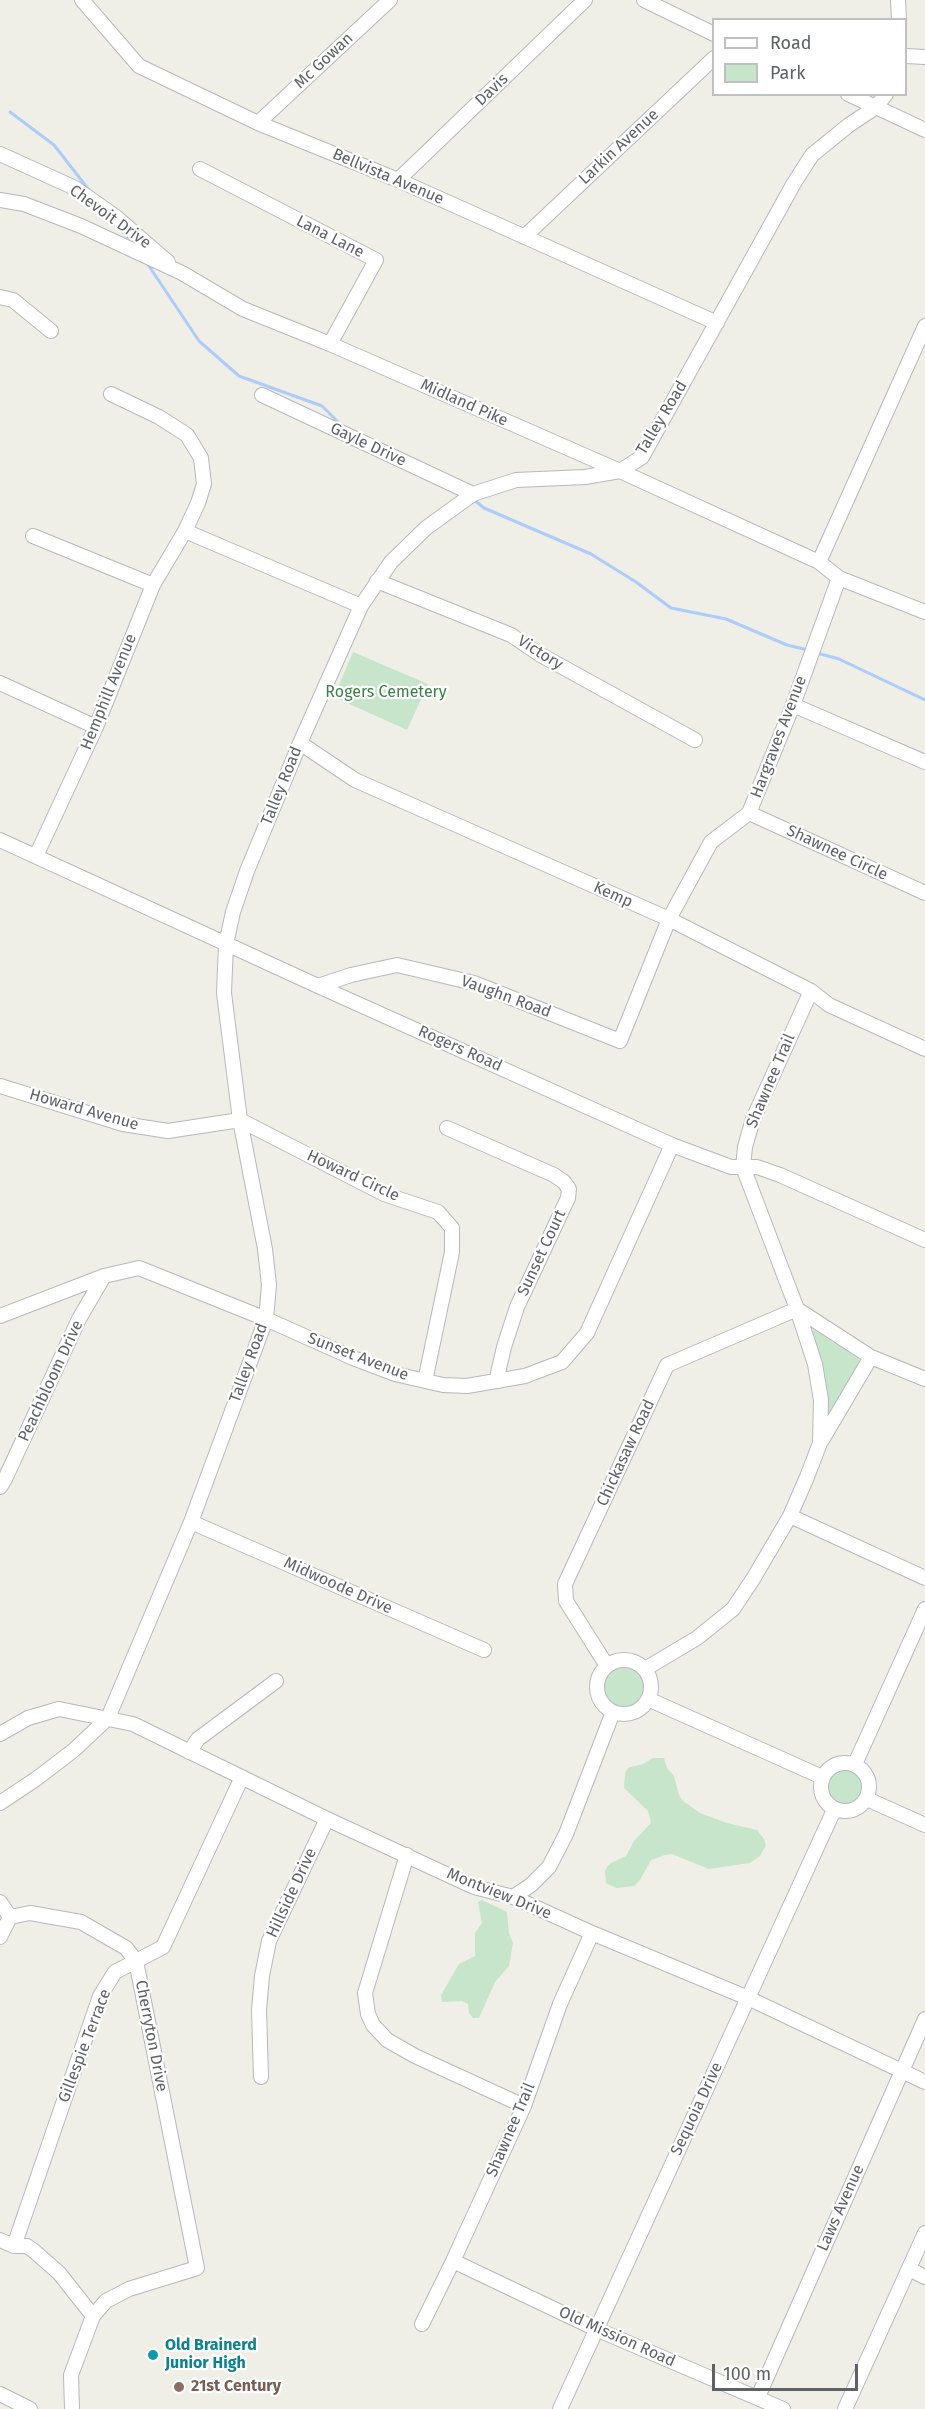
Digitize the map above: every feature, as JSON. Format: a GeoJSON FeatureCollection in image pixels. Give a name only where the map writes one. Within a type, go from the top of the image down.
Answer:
{"type":"FeatureCollection","features":[{"type":"Feature","properties":{"kind":"street","name":"Bellvista Avenue"},"geometry":{"type":"LineString","coordinates":[[82,0],[139,66],[258,123],[398,180],[717,323]]}},
{"type":"Feature","properties":{"kind":"street","name":"Mc Gowan"},"geometry":{"type":"LineString","coordinates":[[258,123],[390,0]]}},
{"type":"Feature","properties":{"kind":"street","name":"Davis"},"geometry":{"type":"LineString","coordinates":[[398,180],[585,0]]}},
{"type":"Feature","properties":{"kind":"street"},"geometry":{"type":"LineString","coordinates":[[644,0],[712,33]]}},
{"type":"Feature","properties":{"kind":"street"},"geometry":{"type":"LineString","coordinates":[[898,0],[899,18]]}},
{"type":"Feature","properties":{"kind":"street"},"geometry":{"type":"LineString","coordinates":[[907,56],[925,57]]}},
{"type":"Feature","properties":{"kind":"street","name":"Larkin Avenue"},"geometry":{"type":"LineString","coordinates":[[524,237],[712,60]]}},
{"type":"Feature","properties":{"kind":"street"},"geometry":{"type":"LineString","coordinates":[[852,96],[925,130]]}},
{"type":"Feature","properties":{"kind":"street","name":"Talley Road"},"geometry":{"type":"LineString","coordinates":[[0,1803],[74,1750],[108,1718],[191,1522],[266,1319],[269,1285],[265,1249],[240,1120],[224,993],[226,944],[233,912],[247,871],[300,743],[361,606],[391,562],[426,528],[474,494],[516,480],[585,477],[620,471],[642,457],[794,183],[812,155],[849,124],[876,107],[884,96]]}},
{"type":"Feature","properties":{"kind":"street","name":"Chevoit Drive"},"geometry":{"type":"LineString","coordinates":[[0,154],[75,188],[116,217],[182,273]]}},
{"type":"Feature","properties":{"kind":"street","name":"Lana Lane"},"geometry":{"type":"LineString","coordinates":[[200,169],[376,260],[330,344]]}},
{"type":"Feature","properties":{"kind":"street","name":"Midland Pike"},"geometry":{"type":"LineString","coordinates":[[0,200],[24,204],[81,226],[182,273],[243,309],[330,344],[620,471],[819,562],[839,578],[925,612]]}},
{"type":"Feature","properties":{"kind":"street"},"geometry":{"type":"LineString","coordinates":[[0,297],[13,300],[51,331]]}},
{"type":"Feature","properties":{"kind":"street"},"geometry":{"type":"LineString","coordinates":[[819,562],[925,326]]}},
{"type":"Feature","properties":{"kind":"street","name":"Hemphill Avenue"},"geometry":{"type":"LineString","coordinates":[[36,856],[96,727],[153,585],[185,531],[204,484],[201,458],[187,435],[159,417],[111,394]]}},
{"type":"Feature","properties":{"kind":"street","name":"Gayle Drive"},"geometry":{"type":"LineString","coordinates":[[262,396],[474,494]]}},
{"type":"Feature","properties":{"kind":"street"},"geometry":{"type":"LineString","coordinates":[[185,531],[361,606]]}},
{"type":"Feature","properties":{"kind":"street"},"geometry":{"type":"LineString","coordinates":[[33,536],[153,585]]}},
{"type":"Feature","properties":{"kind":"street","name":"Hargraves Avenue"},"geometry":{"type":"LineString","coordinates":[[620,1041],[669,920],[711,842],[749,813],[793,705],[839,578]]}},
{"type":"Feature","properties":{"kind":"street","name":"Victory"},"geometry":{"type":"LineString","coordinates":[[377,581],[511,635],[539,654],[695,740]]}},
{"type":"Feature","properties":{"kind":"street"},"geometry":{"type":"LineString","coordinates":[[0,683],[96,727]]}},
{"type":"Feature","properties":{"kind":"street"},"geometry":{"type":"LineString","coordinates":[[793,705],[925,762]]}},
{"type":"Feature","properties":{"kind":"street","name":"Kemp"},"geometry":{"type":"LineString","coordinates":[[300,743],[355,780],[669,920],[811,991],[829,1005],[925,1049]]}},
{"type":"Feature","properties":{"kind":"street","name":"Shawnee Circle"},"geometry":{"type":"LineString","coordinates":[[749,813],[925,893]]}},
{"type":"Feature","properties":{"kind":"street","name":"Rogers Road"},"geometry":{"type":"LineString","coordinates":[[0,840],[672,1145],[731,1167],[757,1167],[780,1175],[925,1240]]}},
{"type":"Feature","properties":{"kind":"street","name":"Vaughn Road"},"geometry":{"type":"LineString","coordinates":[[318,986],[351,975],[397,965],[474,983],[620,1041]]}},
{"type":"Feature","properties":{"kind":"street","name":"Shawnee Trail"},"geometry":{"type":"LineString","coordinates":[[811,991],[753,1119],[745,1147],[743,1167],[797,1309],[815,1364],[821,1400],[820,1443]]}},
{"type":"Feature","properties":{"kind":"street","name":"Howard Avenue"},"geometry":{"type":"LineString","coordinates":[[0,1086],[123,1124],[168,1131],[240,1120]]}},
{"type":"Feature","properties":{"kind":"street","name":"Howard Circle"},"geometry":{"type":"LineString","coordinates":[[240,1120],[384,1194],[438,1212],[452,1228],[452,1251],[425,1381]]}},
{"type":"Feature","properties":{"kind":"street","name":"Sunset Court"},"geometry":{"type":"LineString","coordinates":[[447,1128],[554,1175],[569,1189],[568,1198],[517,1307],[504,1347],[498,1373],[499,1381]]}},
{"type":"Feature","properties":{"kind":"street","name":"Sunset Avenue"},"geometry":{"type":"LineString","coordinates":[[0,1316],[104,1276],[139,1268],[395,1374],[425,1381],[467,1386],[525,1376],[562,1362],[587,1333],[672,1145]]}},
{"type":"Feature","properties":{"kind":"street","name":"Peachbloom Drive"},"geometry":{"type":"LineString","coordinates":[[0,1487],[79,1319],[104,1276]]}},
{"type":"Feature","properties":{"kind":"street"},"geometry":{"type":"LineString","coordinates":[[797,1309],[872,1357],[925,1379]]}},
{"type":"Feature","properties":{"kind":"street","name":"Chickasaw Road"},"geometry":{"type":"LineString","coordinates":[[607,1666],[566,1601],[565,1584],[667,1365],[797,1309]]}},
{"type":"Feature","properties":{"kind":"street","name":"Shawnee Trail"},"geometry":{"type":"LineString","coordinates":[[645,1669],[697,1638],[733,1610],[789,1516],[820,1443],[872,1357]]}},
{"type":"Feature","properties":{"kind":"street"},"geometry":{"type":"LineString","coordinates":[[789,1516],[925,1578]]}},
{"type":"Feature","properties":{"kind":"street","name":"Midwoode Drive"},"geometry":{"type":"LineString","coordinates":[[191,1522],[484,1650]]}},
{"type":"Feature","properties":{"kind":"street"},"geometry":{"type":"LineString","coordinates":[[855,1764],[925,1609]]}},
{"type":"Feature","properties":{"kind":"street"},"geometry":{"type":"LineString","coordinates":[[628,1660],[645,1669],[650,1679],[651,1691],[643,1707],[633,1713],[623,1714],[607,1709],[599,1698],[597,1686],[599,1677],[607,1666],[616,1661],[628,1660]]}},
{"type":"Feature","properties":{"kind":"street"},"geometry":{"type":"LineString","coordinates":[[189,1752],[198,1739],[276,1681]]}},
{"type":"Feature","properties":{"kind":"street"},"geometry":{"type":"LineString","coordinates":[[648,1699],[822,1777]]}},
{"type":"Feature","properties":{"kind":"street"},"geometry":{"type":"LineString","coordinates":[[0,1734],[28,1718],[59,1709],[108,1718]]}},
{"type":"Feature","properties":{"kind":"street"},"geometry":{"type":"LineString","coordinates":[[513,1897],[531,1885],[549,1867],[567,1834],[613,1712]]}},
{"type":"Feature","properties":{"kind":"street","name":"Montview Drive"},"geometry":{"type":"LineString","coordinates":[[108,1718],[133,1725],[474,1887],[513,1897],[592,1933],[748,1998],[925,2082]]}},
{"type":"Feature","properties":{"kind":"street"},"geometry":{"type":"LineString","coordinates":[[843,1762],[855,1764],[866,1773],[870,1787],[867,1798],[860,1807],[846,1812],[834,1810],[825,1803],[820,1792],[822,1777],[831,1766],[843,1762]]}},
{"type":"Feature","properties":{"kind":"street","name":"Gillespie Terrace"},"geometry":{"type":"LineString","coordinates":[[14,2246],[100,1996],[115,1972],[163,1947],[242,1777]]}},
{"type":"Feature","properties":{"kind":"street"},"geometry":{"type":"LineString","coordinates":[[867,1798],[925,1825]]}},
{"type":"Feature","properties":{"kind":"street","name":"Sequoia Drive"},"geometry":{"type":"LineString","coordinates":[[560,2409],[834,1810]]}},
{"type":"Feature","properties":{"kind":"street","name":"Hillside Drive"},"geometry":{"type":"LineString","coordinates":[[261,2077],[259,2010],[262,1976],[269,1941],[327,1819]]}},
{"type":"Feature","properties":{"kind":"street"},"geometry":{"type":"LineString","coordinates":[[407,1855],[365,1993],[368,2014],[373,2025],[387,2040],[415,2056],[524,2106]]}},
{"type":"Feature","properties":{"kind":"street"},"geometry":{"type":"LineString","coordinates":[[0,1902],[10,1917],[0,1937]]}},
{"type":"Feature","properties":{"kind":"street","name":"Cherryton Drive"},"geometry":{"type":"LineString","coordinates":[[10,1917],[30,1913],[81,1922],[126,1948],[136,1961],[197,2268],[129,2289],[106,2301],[93,2316]]}},
{"type":"Feature","properties":{"kind":"street","name":"Shawnee Trail"},"geometry":{"type":"LineString","coordinates":[[422,2324],[524,2106],[560,2004],[592,1933]]}},
{"type":"Feature","properties":{"kind":"street","name":"Laws Avenue"},"geometry":{"type":"LineString","coordinates":[[758,2397],[925,2019]]}},
{"type":"Feature","properties":{"kind":"street"},"geometry":{"type":"LineString","coordinates":[[845,2409],[925,2233]]}},
{"type":"Feature","properties":{"kind":"street"},"geometry":{"type":"LineString","coordinates":[[0,2240],[14,2246],[27,2246],[34,2251],[58,2273],[93,2316],[71,2375],[72,2409]]}},
{"type":"Feature","properties":{"kind":"street","name":"Old Mission Road"},"geometry":{"type":"LineString","coordinates":[[453,2261],[596,2329],[783,2409]]}},
{"type":"Feature","properties":{"kind":"street"},"geometry":{"type":"LineString","coordinates":[[909,2269],[925,2277]]}},
{"type":"Feature","properties":{"kind":"street"},"geometry":{"type":"LineString","coordinates":[[0,2394],[30,2409]]}},
{"type":"Feature","properties":{"kind":"green space","name":"Rogers Cemetery"},"geometry":{"type":"Polygon","coordinates":[[[353,652],[428,684],[407,730],[334,697],[353,652]]]}},
{"type":"Feature","properties":{"kind":"green space"},"geometry":{"type":"Polygon","coordinates":[[[814,1330],[858,1358],[860,1362],[859,1368],[831,1418],[827,1416],[827,1394],[811,1332],[814,1330]]]}},
{"type":"Feature","properties":{"kind":"green space"},"geometry":{"type":"Polygon","coordinates":[[[624,1668],[632,1669],[638,1674],[643,1680],[643,1696],[638,1702],[632,1707],[624,1708],[616,1707],[610,1702],[605,1696],[604,1688],[605,1680],[610,1674],[616,1669],[624,1668]]]}},
{"type":"Feature","properties":{"kind":"green space"},"geometry":{"type":"Polygon","coordinates":[[[653,1758],[664,1758],[667,1768],[674,1776],[679,1795],[683,1801],[700,1813],[727,1823],[757,1830],[766,1845],[760,1856],[750,1863],[709,1869],[672,1854],[665,1855],[651,1860],[634,1886],[616,1888],[606,1883],[607,1867],[626,1856],[634,1841],[651,1823],[648,1811],[624,1788],[625,1773],[628,1768],[643,1764],[653,1758]]]}},
{"type":"Feature","properties":{"kind":"green space"},"geometry":{"type":"Polygon","coordinates":[[[844,1770],[851,1771],[857,1776],[862,1782],[862,1796],[857,1802],[851,1807],[844,1808],[837,1807],[831,1802],[826,1796],[825,1789],[826,1782],[831,1776],[837,1771],[844,1770]]]}},
{"type":"Feature","properties":{"kind":"green space"},"geometry":{"type":"Polygon","coordinates":[[[482,1900],[507,1912],[509,1933],[513,1943],[509,1966],[495,1982],[479,2018],[473,2018],[469,2013],[468,2004],[462,2001],[442,2002],[441,1995],[459,1964],[475,1956],[475,1933],[482,1923],[478,1902],[482,1900]]]}},
{"type":"Feature","properties":{"kind":"waterway"},"geometry":{"type":"LineString","coordinates":[[10,112],[54,145],[89,190]]}},
{"type":"Feature","properties":{"kind":"waterway"},"geometry":{"type":"LineString","coordinates":[[121,230],[133,243]]}},
{"type":"Feature","properties":{"kind":"waterway"},"geometry":{"type":"LineString","coordinates":[[147,263],[199,341],[239,376],[322,406],[344,428]]}},
{"type":"Feature","properties":{"kind":"waterway"},"geometry":{"type":"LineString","coordinates":[[473,499],[484,508],[591,554],[636,582],[671,608],[726,619],[787,645],[808,650]]}},
{"type":"Feature","properties":{"kind":"waterway"},"geometry":{"type":"LineString","coordinates":[[817,653],[839,659],[925,700]]}},
{"type":"Feature","properties":{"kind":"place","name":"Old Brainerd Junior High"},"geometry":{"type":"Point","coordinates":[153,2355]}},
{"type":"Feature","properties":{"kind":"place","name":"21st Century"},"geometry":{"type":"Point","coordinates":[179,2387]}}]}
